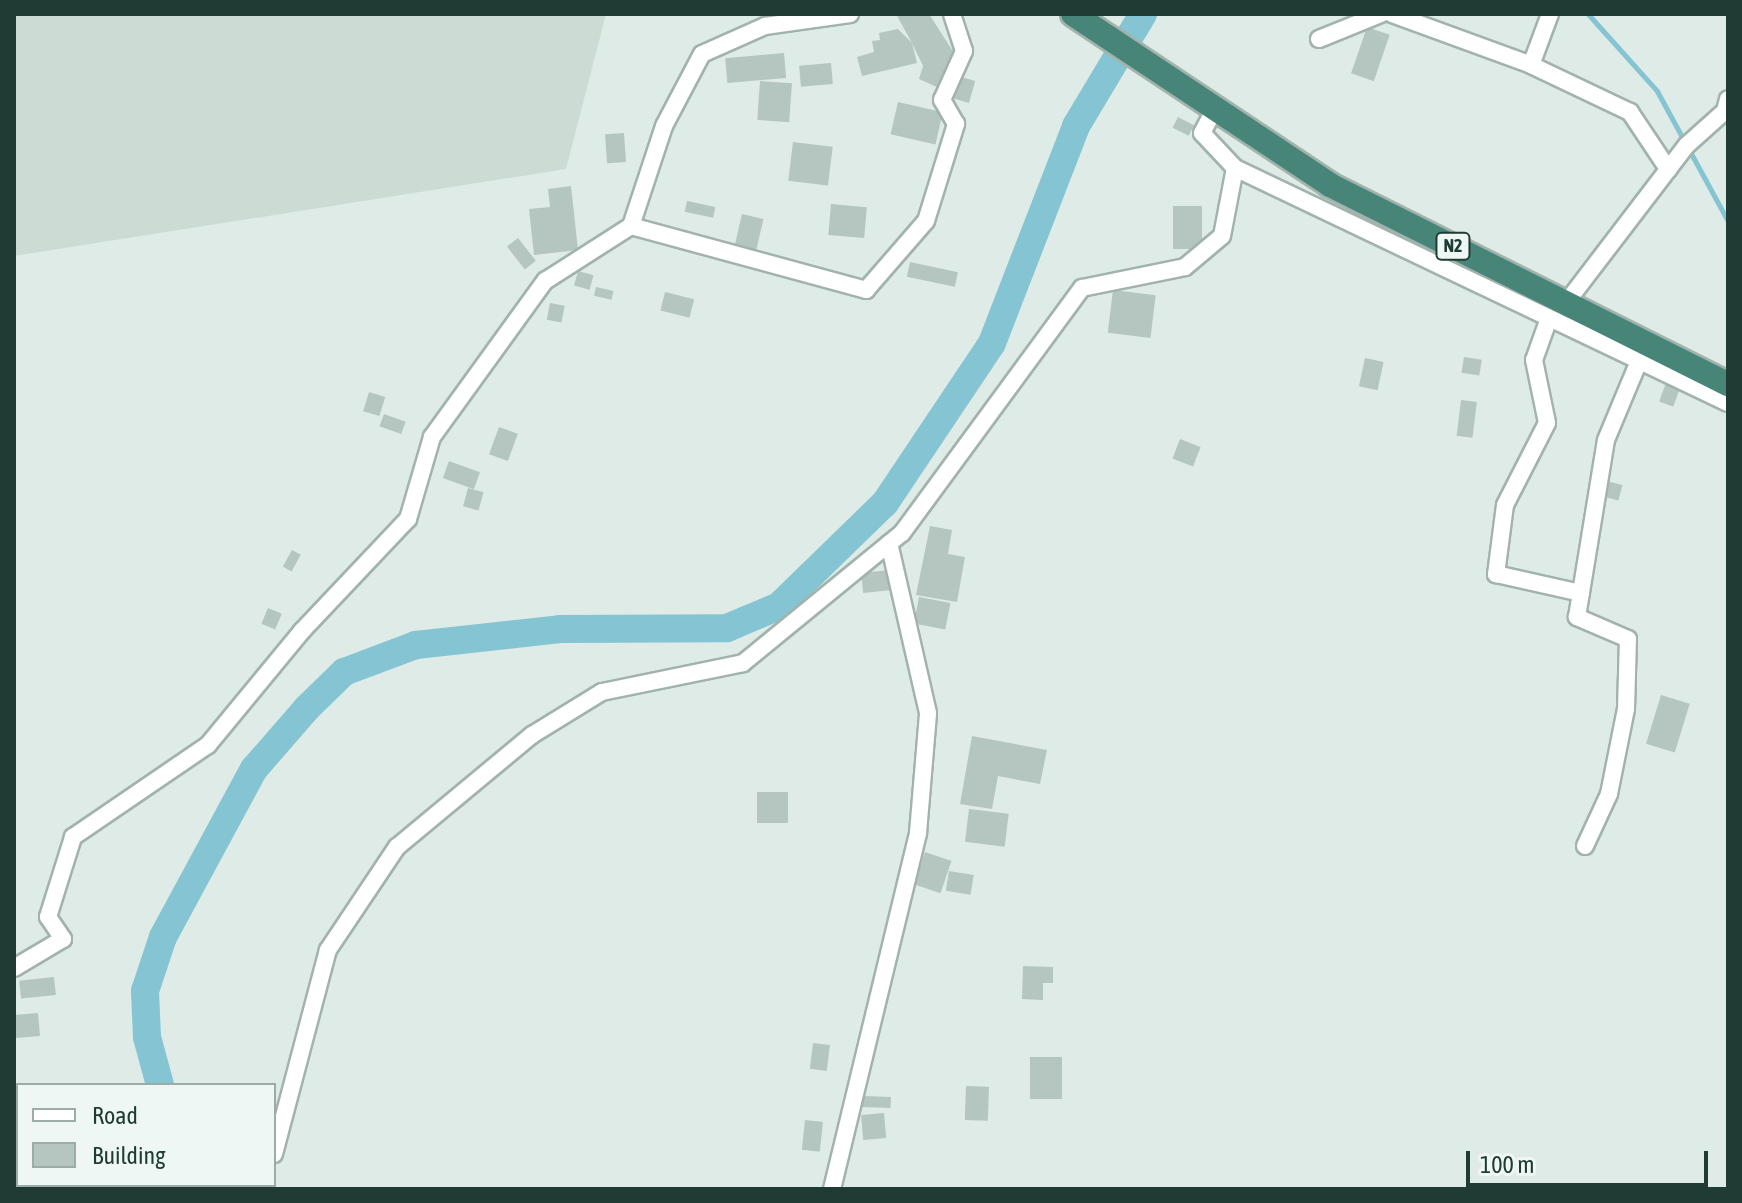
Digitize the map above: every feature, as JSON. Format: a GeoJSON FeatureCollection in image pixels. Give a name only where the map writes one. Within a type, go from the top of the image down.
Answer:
{"type":"FeatureCollection","features":[{"type":"Feature","properties":{"kind":"highway","name":"N2"},"geometry":{"type":"LineString","coordinates":[[1073,14],[1186,93],[1330,185],[1728,384]]}},
{"type":"Feature","properties":{"kind":"street"},"geometry":{"type":"LineString","coordinates":[[14,968],[63,939],[48,917],[73,837],[208,745],[302,631],[408,519],[432,437],[545,281],[631,226],[664,126],[702,54],[765,26],[850,14]]}},
{"type":"Feature","properties":{"kind":"street"},"geometry":{"type":"LineString","coordinates":[[631,226],[866,290],[926,221],[956,124],[942,100],[964,51],[952,14]]}},
{"type":"Feature","properties":{"kind":"street"},"geometry":{"type":"LineString","coordinates":[[1319,39],[1381,14]]}},
{"type":"Feature","properties":{"kind":"street"},"geometry":{"type":"LineString","coordinates":[[1392,14],[1531,65],[1630,112],[1668,169]]}},
{"type":"Feature","properties":{"kind":"street"},"geometry":{"type":"LineString","coordinates":[[1531,65],[1549,18]]}},
{"type":"Feature","properties":{"kind":"street"},"geometry":{"type":"LineString","coordinates":[[1566,303],[1687,145],[1727,109]]}},
{"type":"Feature","properties":{"kind":"street"},"geometry":{"type":"LineString","coordinates":[[1214,110],[1202,133],[1235,168],[1548,321],[1728,403]]}},
{"type":"Feature","properties":{"kind":"street"},"geometry":{"type":"LineString","coordinates":[[276,1146],[328,950],[397,847],[532,735],[602,692],[743,663],[902,533],[1082,288],[1185,267],[1222,236],[1235,168]]}},
{"type":"Feature","properties":{"kind":"street"},"geometry":{"type":"LineString","coordinates":[[1548,321],[1534,360],[1547,423],[1505,505],[1496,574],[1581,593]]}},
{"type":"Feature","properties":{"kind":"street"},"geometry":{"type":"LineString","coordinates":[[1585,846],[1609,794],[1626,709],[1628,639],[1577,617],[1606,440],[1639,361]]}},
{"type":"Feature","properties":{"kind":"street"},"geometry":{"type":"LineString","coordinates":[[832,1189],[919,818],[928,713],[889,543]]}},
{"type":"Feature","properties":{"kind":"shaded area"},"geometry":{"type":"Polygon","coordinates":[[[14,14],[606,14],[566,169],[14,256],[14,14]]]}},
{"type":"Feature","properties":{"kind":"building"},"geometry":{"type":"Polygon","coordinates":[[[896,14],[929,14],[954,53],[939,88],[919,79],[923,66],[896,14]]]}},
{"type":"Feature","properties":{"kind":"building"},"geometry":{"type":"Polygon","coordinates":[[[1367,27],[1390,35],[1374,81],[1351,73],[1367,27]]]}},
{"type":"Feature","properties":{"kind":"building"},"geometry":{"type":"Polygon","coordinates":[[[898,29],[912,43],[917,63],[862,76],[857,57],[874,52],[872,41],[880,40],[879,33],[898,29]]]}},
{"type":"Feature","properties":{"kind":"building"},"geometry":{"type":"Polygon","coordinates":[[[784,53],[786,78],[727,83],[725,58],[784,53]]]}},
{"type":"Feature","properties":{"kind":"building"},"geometry":{"type":"Polygon","coordinates":[[[831,63],[833,84],[801,87],[799,66],[831,63]]]}},
{"type":"Feature","properties":{"kind":"building"},"geometry":{"type":"Polygon","coordinates":[[[958,76],[975,81],[969,103],[952,98],[958,76]]]}},
{"type":"Feature","properties":{"kind":"building"},"geometry":{"type":"Polygon","coordinates":[[[760,81],[792,83],[789,122],[757,120],[760,81]]]}},
{"type":"Feature","properties":{"kind":"building"},"geometry":{"type":"Polygon","coordinates":[[[898,102],[943,112],[935,145],[891,134],[898,102]]]}},
{"type":"Feature","properties":{"kind":"building"},"geometry":{"type":"Polygon","coordinates":[[[1178,117],[1194,125],[1189,136],[1173,128],[1178,117]]]}},
{"type":"Feature","properties":{"kind":"building"},"geometry":{"type":"Polygon","coordinates":[[[624,133],[626,162],[607,163],[605,134],[624,133]]]}},
{"type":"Feature","properties":{"kind":"building"},"geometry":{"type":"Polygon","coordinates":[[[793,142],[833,147],[828,186],[788,181],[793,142]]]}},
{"type":"Feature","properties":{"kind":"building"},"geometry":{"type":"Polygon","coordinates":[[[571,186],[578,250],[534,255],[529,209],[550,207],[548,189],[571,186]]]}},
{"type":"Feature","properties":{"kind":"building"},"geometry":{"type":"Polygon","coordinates":[[[687,201],[715,207],[713,218],[685,212],[687,201]]]}},
{"type":"Feature","properties":{"kind":"building"},"geometry":{"type":"Polygon","coordinates":[[[831,204],[867,207],[864,238],[828,235],[831,204]]]}},
{"type":"Feature","properties":{"kind":"building"},"geometry":{"type":"Polygon","coordinates":[[[1173,206],[1202,206],[1202,249],[1173,249],[1173,206]]]}},
{"type":"Feature","properties":{"kind":"building"},"geometry":{"type":"Polygon","coordinates":[[[742,214],[763,219],[756,252],[734,247],[742,214]]]}},
{"type":"Feature","properties":{"kind":"building"},"geometry":{"type":"Polygon","coordinates":[[[518,238],[536,261],[525,269],[507,247],[518,238]]]}},
{"type":"Feature","properties":{"kind":"building"},"geometry":{"type":"Polygon","coordinates":[[[910,262],[958,272],[955,287],[907,277],[910,262]]]}},
{"type":"Feature","properties":{"kind":"building"},"geometry":{"type":"Polygon","coordinates":[[[578,271],[593,275],[590,290],[574,285],[578,271]]]}},
{"type":"Feature","properties":{"kind":"building"},"geometry":{"type":"Polygon","coordinates":[[[596,287],[614,291],[612,300],[594,296],[596,287]]]}},
{"type":"Feature","properties":{"kind":"building"},"geometry":{"type":"Polygon","coordinates":[[[1113,290],[1156,295],[1150,338],[1108,333],[1113,290]]]}},
{"type":"Feature","properties":{"kind":"building"},"geometry":{"type":"Polygon","coordinates":[[[665,292],[694,299],[690,318],[660,310],[665,292]]]}},
{"type":"Feature","properties":{"kind":"building"},"geometry":{"type":"Polygon","coordinates":[[[550,303],[565,306],[561,323],[547,320],[550,303]]]}},
{"type":"Feature","properties":{"kind":"building"},"geometry":{"type":"Polygon","coordinates":[[[1464,357],[1482,360],[1479,376],[1461,373],[1464,357]]]}},
{"type":"Feature","properties":{"kind":"building"},"geometry":{"type":"Polygon","coordinates":[[[1365,358],[1384,362],[1378,390],[1359,386],[1365,358]]]}},
{"type":"Feature","properties":{"kind":"building"},"geometry":{"type":"Polygon","coordinates":[[[1667,380],[1681,385],[1673,407],[1659,402],[1667,380]]]}},
{"type":"Feature","properties":{"kind":"building"},"geometry":{"type":"Polygon","coordinates":[[[369,392],[385,397],[379,416],[363,411],[369,392]]]}},
{"type":"Feature","properties":{"kind":"building"},"geometry":{"type":"Polygon","coordinates":[[[1461,400],[1477,402],[1472,438],[1457,436],[1461,400]]]}},
{"type":"Feature","properties":{"kind":"building"},"geometry":{"type":"Polygon","coordinates":[[[384,414],[406,422],[401,434],[380,426],[384,414]]]}},
{"type":"Feature","properties":{"kind":"building"},"geometry":{"type":"Polygon","coordinates":[[[499,427],[518,434],[508,461],[489,454],[499,427]]]}},
{"type":"Feature","properties":{"kind":"building"},"geometry":{"type":"Polygon","coordinates":[[[1180,439],[1201,447],[1193,466],[1172,459],[1180,439]]]}},
{"type":"Feature","properties":{"kind":"building"},"geometry":{"type":"Polygon","coordinates":[[[449,461],[480,472],[474,489],[443,478],[449,461]]]}},
{"type":"Feature","properties":{"kind":"building"},"geometry":{"type":"Polygon","coordinates":[[[1607,481],[1622,485],[1618,501],[1603,496],[1607,481]]]}},
{"type":"Feature","properties":{"kind":"building"},"geometry":{"type":"Polygon","coordinates":[[[468,488],[483,492],[479,510],[463,506],[468,488]]]}},
{"type":"Feature","properties":{"kind":"building"},"geometry":{"type":"Polygon","coordinates":[[[930,526],[952,530],[948,554],[965,557],[957,602],[916,595],[930,526]]]}},
{"type":"Feature","properties":{"kind":"building"},"geometry":{"type":"Polygon","coordinates":[[[292,550],[301,555],[292,571],[283,567],[292,550]]]}},
{"type":"Feature","properties":{"kind":"building"},"geometry":{"type":"Polygon","coordinates":[[[890,570],[892,590],[863,593],[861,573],[890,570]]]}},
{"type":"Feature","properties":{"kind":"building"},"geometry":{"type":"Polygon","coordinates":[[[919,597],[950,603],[945,630],[914,624],[919,597]]]}},
{"type":"Feature","properties":{"kind":"building"},"geometry":{"type":"Polygon","coordinates":[[[268,608],[282,614],[275,630],[261,624],[268,608]]]}},
{"type":"Feature","properties":{"kind":"building"},"geometry":{"type":"Polygon","coordinates":[[[1661,695],[1690,704],[1675,753],[1646,744],[1661,695]]]}},
{"type":"Feature","properties":{"kind":"building"},"geometry":{"type":"Polygon","coordinates":[[[972,736],[1047,750],[1040,784],[998,776],[992,809],[960,804],[972,736]]]}},
{"type":"Feature","properties":{"kind":"building"},"geometry":{"type":"Polygon","coordinates":[[[757,792],[788,792],[788,823],[757,823],[757,792]]]}},
{"type":"Feature","properties":{"kind":"building"},"geometry":{"type":"Polygon","coordinates":[[[969,809],[1009,814],[1005,847],[965,842],[969,809]]]}},
{"type":"Feature","properties":{"kind":"building"},"geometry":{"type":"Polygon","coordinates":[[[925,852],[951,861],[940,893],[914,884],[925,852]]]}},
{"type":"Feature","properties":{"kind":"building"},"geometry":{"type":"Polygon","coordinates":[[[949,871],[974,875],[971,895],[946,891],[949,871]]]}},
{"type":"Feature","properties":{"kind":"building"},"geometry":{"type":"Polygon","coordinates":[[[1023,966],[1053,967],[1053,983],[1043,983],[1043,1000],[1022,999],[1023,966]]]}},
{"type":"Feature","properties":{"kind":"building"},"geometry":{"type":"Polygon","coordinates":[[[54,977],[56,995],[21,999],[19,981],[54,977]]]}},
{"type":"Feature","properties":{"kind":"building"},"geometry":{"type":"Polygon","coordinates":[[[38,1013],[40,1036],[16,1038],[14,1015],[38,1013]]]}},
{"type":"Feature","properties":{"kind":"building"},"geometry":{"type":"Polygon","coordinates":[[[813,1043],[830,1045],[827,1071],[810,1069],[813,1043]]]}},
{"type":"Feature","properties":{"kind":"building"},"geometry":{"type":"Polygon","coordinates":[[[1030,1057],[1062,1057],[1062,1099],[1030,1099],[1030,1057]]]}},
{"type":"Feature","properties":{"kind":"building"},"geometry":{"type":"Polygon","coordinates":[[[966,1086],[989,1087],[988,1121],[965,1120],[966,1086]]]}},
{"type":"Feature","properties":{"kind":"building"},"geometry":{"type":"Polygon","coordinates":[[[862,1096],[891,1097],[891,1108],[862,1107],[862,1096]]]}},
{"type":"Feature","properties":{"kind":"building"},"geometry":{"type":"Polygon","coordinates":[[[884,1113],[886,1138],[863,1140],[861,1115],[884,1113]]]}},
{"type":"Feature","properties":{"kind":"building"},"geometry":{"type":"Polygon","coordinates":[[[805,1120],[823,1122],[820,1152],[802,1150],[805,1120]]]}},
{"type":"Feature","properties":{"kind":"waterway"},"geometry":{"type":"LineString","coordinates":[[159,1083],[147,1037],[145,991],[163,937],[254,769],[307,708],[344,672],[416,645],[560,629],[727,628],[779,606],[885,503],[992,343],[1076,126],[1143,14]]}},
{"type":"Feature","properties":{"kind":"waterway"},"geometry":{"type":"LineString","coordinates":[[1588,14],[1657,91],[1728,221]]}}]}
